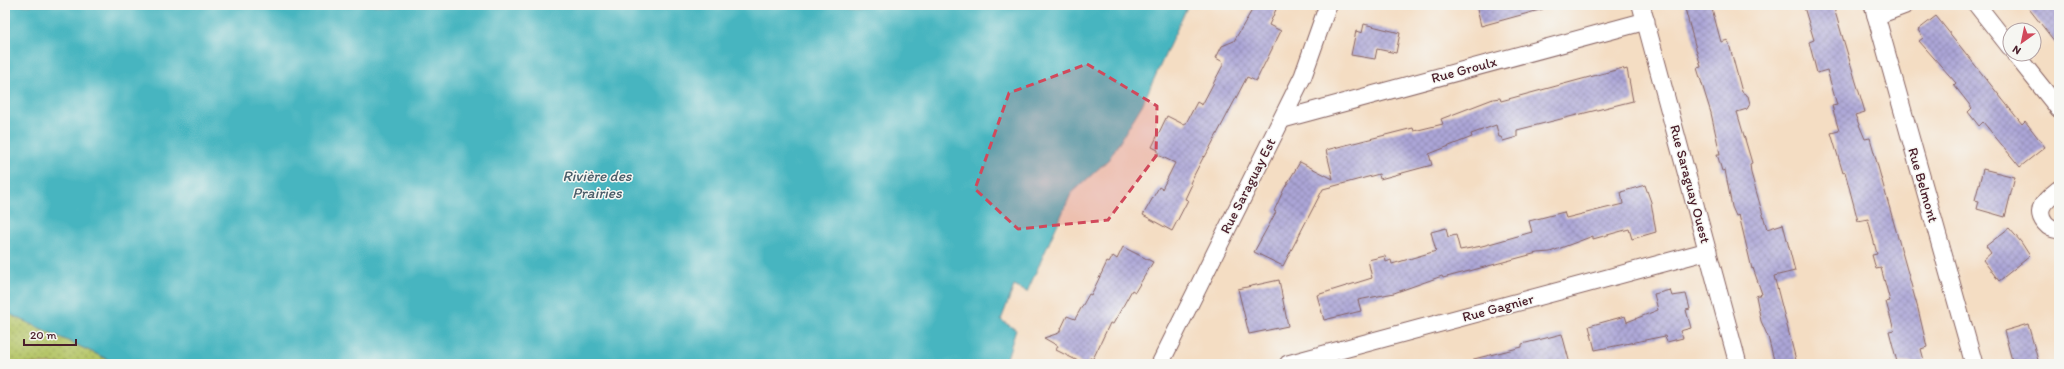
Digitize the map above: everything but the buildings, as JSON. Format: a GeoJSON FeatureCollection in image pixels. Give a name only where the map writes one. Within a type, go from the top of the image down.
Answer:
{"type":"FeatureCollection","features":[{"type":"Feature","properties":{"kind":"street","name":"Rue Saraguay Est"},"geometry":{"type":"LineString","coordinates":[[1160,364],[1303,76],[1328,5]]}},
{"type":"Feature","properties":{"kind":"street"},"geometry":{"type":"LineString","coordinates":[[1875,10],[1905,5]]}},
{"type":"Feature","properties":{"kind":"street"},"geometry":{"type":"LineString","coordinates":[[1977,5],[2002,37]]}},
{"type":"Feature","properties":{"kind":"street","name":"Rue Belmont"},"geometry":{"type":"LineString","coordinates":[[1875,10],[1974,364]]}},
{"type":"Feature","properties":{"kind":"street","name":"Rue Groulx"},"geometry":{"type":"LineString","coordinates":[[1282,118],[1643,13]]}},
{"type":"Feature","properties":{"kind":"street","name":"Rue Saraguay Ouest"},"geometry":{"type":"LineString","coordinates":[[1643,13],[1738,364]]}},
{"type":"Feature","properties":{"kind":"street"},"geometry":{"type":"LineString","coordinates":[[2022,62],[2059,109]]}},
{"type":"Feature","properties":{"kind":"street"},"geometry":{"type":"LineString","coordinates":[[2059,189],[2047,198],[2040,209],[2040,215],[2047,226],[2059,230]]}},
{"type":"Feature","properties":{"kind":"street","name":"Rue Gagnier"},"geometry":{"type":"LineString","coordinates":[[1288,364],[1708,251]]}},
{"type":"Feature","properties":{"kind":"highlighted area"},"geometry":{"type":"Polygon","coordinates":[[[1087,64],[1157,106],[1156,156],[1108,220],[1018,229],[975,189],[1009,93],[1087,64]]]}},
{"type":"Feature","properties":{"kind":"green space"},"geometry":{"type":"Polygon","coordinates":[[[5,312],[118,364],[5,364],[5,312]]]}},
{"type":"Feature","properties":{"kind":"water","name":"Rivière des Prairies"},"geometry":{"type":"Polygon","coordinates":[[[5,5],[1188,5],[1142,105],[1109,159],[1071,194],[1027,292],[1014,286],[1001,320],[1016,330],[1005,364],[118,364],[5,312],[5,5]]]}}]}
